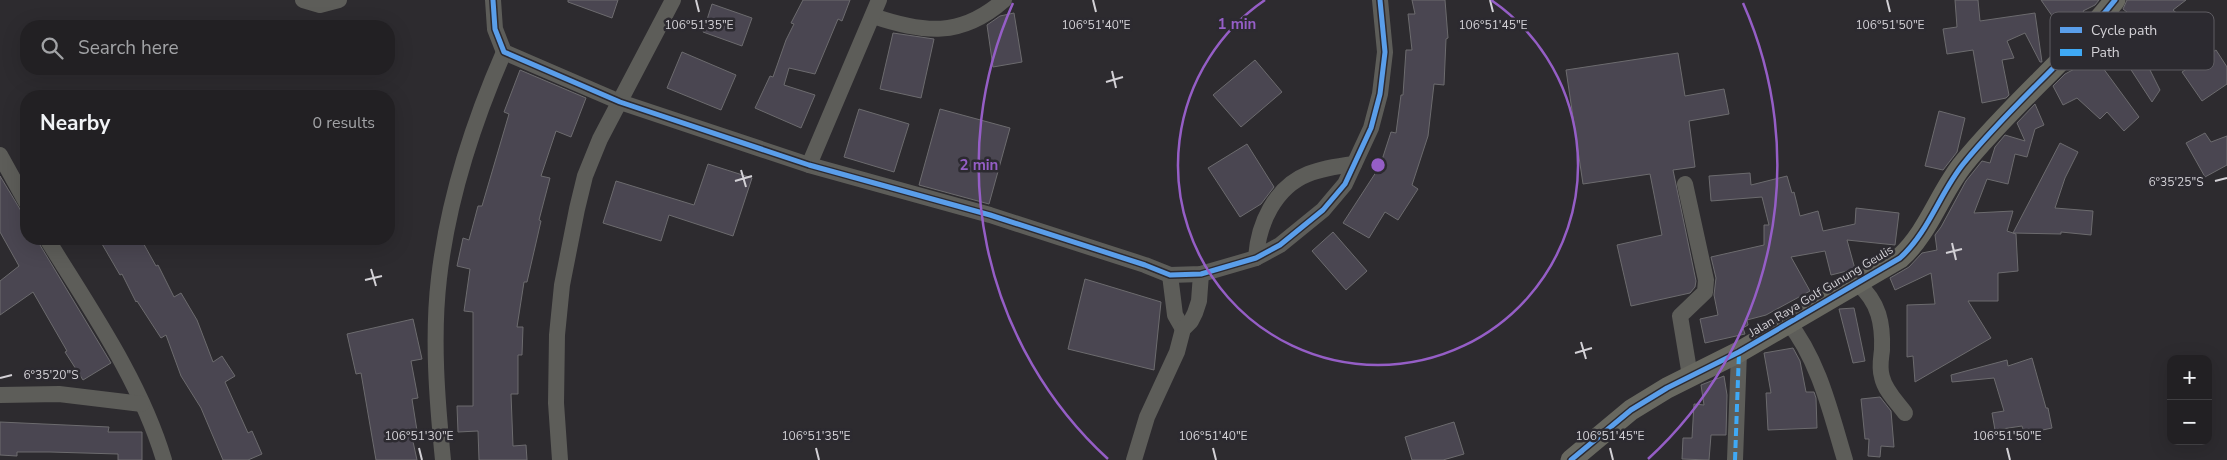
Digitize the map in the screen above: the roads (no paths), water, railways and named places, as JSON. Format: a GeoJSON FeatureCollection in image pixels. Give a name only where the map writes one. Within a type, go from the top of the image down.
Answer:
{"type":"FeatureCollection","features":[{"type":"Feature","properties":{"kind":"main road","name":"Jalan Raya Golf Gunung Geulis"},"geometry":{"type":"LineString","coordinates":[[2106,12],[2115,0]]}},
{"type":"Feature","properties":{"kind":"main road","name":"Jalan Raya Golf Gunung Geulis"},"geometry":{"type":"LineString","coordinates":[[1571,460],[1631,410],[1690,376],[1739,352],[1900,258],[1909,249],[1962,165],[2002,120],[2052,70]]}},
{"type":"Feature","properties":{"kind":"street"},"geometry":{"type":"LineString","coordinates":[[303,0],[320,5],[339,0]]}},
{"type":"Feature","properties":{"kind":"street"},"geometry":{"type":"LineString","coordinates":[[443,460],[436,349],[439,278],[450,218],[466,155],[478,117],[504,52],[495,29],[493,0]]}},
{"type":"Feature","properties":{"kind":"street"},"geometry":{"type":"LineString","coordinates":[[560,460],[556,403],[557,344],[562,285],[585,176],[600,139],[673,0]]}},
{"type":"Feature","properties":{"kind":"street"},"geometry":{"type":"LineString","coordinates":[[810,165],[879,0]]}},
{"type":"Feature","properties":{"kind":"street"},"geometry":{"type":"LineString","coordinates":[[873,16],[920,29],[947,30],[969,23],[1004,0]]}},
{"type":"Feature","properties":{"kind":"street"},"geometry":{"type":"LineString","coordinates":[[504,52],[620,102],[810,165],[990,215],[1145,265],[1170,275],[1201,274],[1256,258],[1280,245],[1323,210],[1345,184],[1371,128],[1380,94],[1385,52],[1380,0]]}},
{"type":"Feature","properties":{"kind":"street"},"geometry":{"type":"LineString","coordinates":[[0,156],[20,191]]}},
{"type":"Feature","properties":{"kind":"street"},"geometry":{"type":"LineString","coordinates":[[1256,258],[1257,244],[1265,215],[1288,187],[1306,174],[1328,167],[1354,164]]}},
{"type":"Feature","properties":{"kind":"street"},"geometry":{"type":"LineString","coordinates":[[1685,184],[1706,280],[1704,292],[1680,316],[1690,376]]}},
{"type":"Feature","properties":{"kind":"street"},"geometry":{"type":"LineString","coordinates":[[51,245],[132,382],[158,441],[164,460]]}},
{"type":"Feature","properties":{"kind":"street"},"geometry":{"type":"LineString","coordinates":[[1134,460],[1147,417],[1177,352],[1183,329],[1191,321],[1199,301],[1201,274]]}},
{"type":"Feature","properties":{"kind":"street"},"geometry":{"type":"LineString","coordinates":[[1170,275],[1175,315],[1183,329]]}},
{"type":"Feature","properties":{"kind":"street"},"geometry":{"type":"LineString","coordinates":[[1858,284],[1868,292],[1881,318],[1883,332],[1880,369],[1882,380],[1905,413]]}},
{"type":"Feature","properties":{"kind":"street"},"geometry":{"type":"LineString","coordinates":[[1788,322],[1796,332],[1811,360],[1845,460]]}},
{"type":"Feature","properties":{"kind":"street"},"geometry":{"type":"LineString","coordinates":[[1735,460],[1739,352]]}},
{"type":"Feature","properties":{"kind":"street"},"geometry":{"type":"LineString","coordinates":[[0,395],[59,394],[142,404]]}}]}
